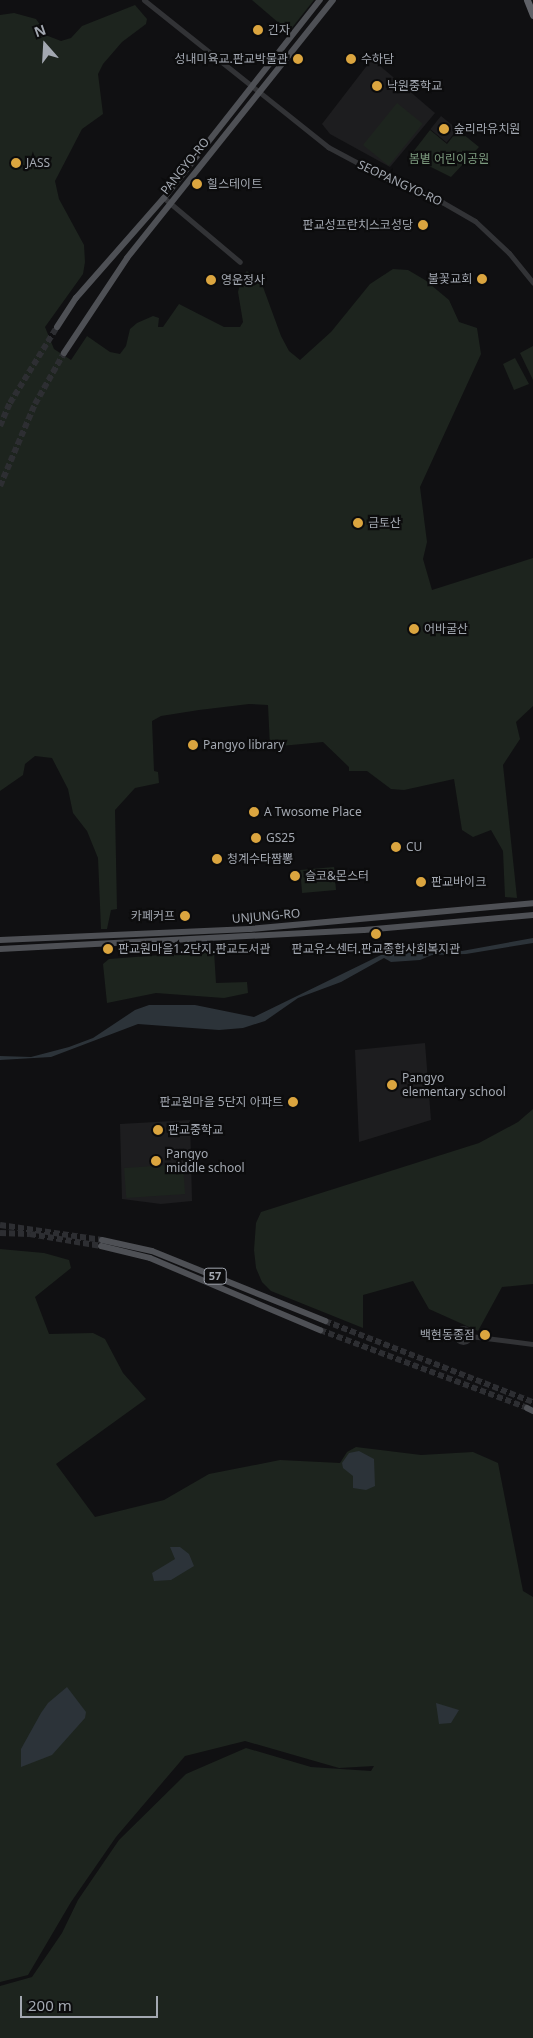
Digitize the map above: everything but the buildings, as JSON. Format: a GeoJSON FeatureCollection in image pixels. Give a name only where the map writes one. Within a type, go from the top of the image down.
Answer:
{"type":"FeatureCollection","features":[{"type":"Feature","properties":{"kind":"highway"},"geometry":{"type":"LineString","coordinates":[[527,0],[533,15]]}},
{"type":"Feature","properties":{"kind":"main road","name":"PANGYO-RO"},"geometry":{"type":"LineString","coordinates":[[57,327],[81,292],[164,198],[320,0]]}},
{"type":"Feature","properties":{"kind":"main road","name":"PANGYO-RO"},"geometry":{"type":"LineString","coordinates":[[64,353],[110,281],[333,0]]}},
{"type":"Feature","properties":{"kind":"main road","name":"UNJUNG-RO"},"geometry":{"type":"LineString","coordinates":[[0,940],[250,929],[533,903]]}},
{"type":"Feature","properties":{"kind":"main road","name":"UNJUNG-RO"},"geometry":{"type":"LineString","coordinates":[[0,950],[364,930],[533,915]]}},
{"type":"Feature","properties":{"kind":"main road","name":"57"},"geometry":{"type":"LineString","coordinates":[[320,1330],[150,1258],[101,1243],[152,1250],[325,1321]]}},
{"type":"Feature","properties":{"kind":"street"},"geometry":{"type":"LineString","coordinates":[[144,0],[253,85]]}},
{"type":"Feature","properties":{"kind":"street","name":"SEOPANGYO-RO"},"geometry":{"type":"LineString","coordinates":[[253,85],[340,155],[439,200],[475,221],[509,253],[533,283]]}},
{"type":"Feature","properties":{"kind":"street"},"geometry":{"type":"LineString","coordinates":[[164,198],[240,262]]}},
{"type":"Feature","properties":{"kind":"street"},"geometry":{"type":"LineString","coordinates":[[470,1336],[533,1344]]}},
{"type":"Feature","properties":{"kind":"shaded area","name":"낙원중학교"},"geometry":{"type":"Polygon","coordinates":[[[372,59],[435,113],[390,167],[330,134],[322,124],[372,59]]]}},
{"type":"Feature","properties":{"kind":"shaded area","name":"숲리라유치원"},"geometry":{"type":"Polygon","coordinates":[[[441,116],[457,129],[447,142],[430,129],[441,116]]]}},
{"type":"Feature","properties":{"kind":"shaded area"},"geometry":{"type":"Polygon","coordinates":[[[533,938],[533,943],[466,954],[432,955],[420,960],[391,962],[384,958],[341,982],[298,998],[265,1021],[243,1028],[219,1030],[138,1024],[51,1057],[0,1060],[0,1056],[31,1057],[69,1047],[93,1038],[135,1010],[149,1005],[195,1005],[254,1017],[381,955],[414,950],[462,951],[533,938]]]}},
{"type":"Feature","properties":{"kind":"shaded area","name":"Pangyo elementary school"},"geometry":{"type":"Polygon","coordinates":[[[425,1043],[431,1120],[359,1142],[355,1050],[425,1043]]]}},
{"type":"Feature","properties":{"kind":"shaded area","name":"Pangyo middle school"},"geometry":{"type":"Polygon","coordinates":[[[190,1120],[192,1201],[161,1204],[122,1199],[120,1124],[190,1120]]]}},
{"type":"Feature","properties":{"kind":"shaded area"},"geometry":{"type":"Polygon","coordinates":[[[359,1451],[374,1459],[375,1486],[366,1490],[353,1488],[353,1476],[343,1468],[342,1463],[349,1453],[359,1451]]]}},
{"type":"Feature","properties":{"kind":"shaded area"},"geometry":{"type":"Polygon","coordinates":[[[170,1547],[180,1547],[189,1554],[194,1566],[171,1580],[154,1581],[152,1573],[175,1559],[170,1547]]]}},
{"type":"Feature","properties":{"kind":"shaded area"},"geometry":{"type":"Polygon","coordinates":[[[67,1687],[86,1712],[85,1718],[52,1755],[21,1767],[21,1749],[41,1713],[48,1703],[67,1687]]]}},
{"type":"Feature","properties":{"kind":"shaded area"},"geometry":{"type":"Polygon","coordinates":[[[436,1703],[459,1710],[451,1723],[439,1724],[436,1703]]]}},
{"type":"Feature","properties":{"kind":"green space"},"geometry":{"type":"Polygon","coordinates":[[[252,0],[314,0],[291,29],[287,30],[252,0]]]}},
{"type":"Feature","properties":{"kind":"green space"},"geometry":{"type":"Polygon","coordinates":[[[135,5],[147,19],[146,24],[122,42],[103,64],[98,74],[103,114],[82,129],[55,181],[59,199],[84,245],[85,262],[83,274],[45,327],[54,349],[71,360],[87,336],[110,352],[120,354],[126,346],[130,329],[137,323],[153,316],[159,318],[158,327],[163,327],[179,304],[224,327],[240,327],[243,322],[238,292],[242,276],[247,271],[263,287],[281,336],[289,351],[300,360],[331,332],[370,284],[393,269],[408,270],[425,280],[449,300],[459,322],[477,328],[481,354],[420,487],[427,542],[423,559],[432,590],[533,558],[533,706],[516,722],[520,739],[503,765],[517,898],[505,897],[503,851],[491,830],[473,837],[462,830],[454,779],[404,790],[391,789],[367,771],[349,771],[349,767],[323,742],[270,747],[268,705],[249,704],[199,710],[161,716],[152,721],[154,771],[158,772],[159,783],[135,788],[115,810],[117,909],[111,910],[107,929],[101,929],[98,858],[87,831],[73,813],[68,789],[52,758],[35,756],[25,764],[23,775],[0,791],[0,15],[14,13],[36,19],[48,36],[61,41],[71,38],[82,26],[135,5]]]}},
{"type":"Feature","properties":{"kind":"green space"},"geometry":{"type":"Polygon","coordinates":[[[397,103],[423,124],[389,166],[363,145],[397,103]]]}},
{"type":"Feature","properties":{"kind":"green space","name":"봄볕 어린이공원"},"geometry":{"type":"Polygon","coordinates":[[[430,130],[447,144],[458,130],[479,147],[451,177],[415,159],[413,152],[430,130]]]}},
{"type":"Feature","properties":{"kind":"green space"},"geometry":{"type":"Polygon","coordinates":[[[533,346],[533,380],[520,353],[533,346]]]}},
{"type":"Feature","properties":{"kind":"green space"},"geometry":{"type":"Polygon","coordinates":[[[515,358],[529,384],[514,390],[503,364],[515,358]]]}},
{"type":"Feature","properties":{"kind":"green space"},"geometry":{"type":"Polygon","coordinates":[[[334,867],[336,890],[302,893],[300,870],[334,867]]]}},
{"type":"Feature","properties":{"kind":"green space"},"geometry":{"type":"Polygon","coordinates":[[[214,951],[216,983],[247,982],[248,993],[224,998],[156,993],[107,1003],[103,964],[109,959],[214,951]]]}},
{"type":"Feature","properties":{"kind":"green space"},"geometry":{"type":"Polygon","coordinates":[[[533,1109],[533,1284],[502,1287],[478,1331],[429,1309],[413,1281],[363,1295],[363,1328],[271,1291],[262,1282],[256,1268],[254,1250],[256,1223],[261,1212],[479,1143],[518,1122],[533,1109]]]}},
{"type":"Feature","properties":{"kind":"green space"},"geometry":{"type":"Polygon","coordinates":[[[183,1164],[185,1194],[126,1198],[124,1168],[183,1164]]]}},
{"type":"Feature","properties":{"kind":"green space"},"geometry":{"type":"Polygon","coordinates":[[[0,1249],[44,1253],[69,1260],[71,1268],[35,1297],[49,1334],[93,1333],[105,1339],[123,1373],[146,1399],[56,1464],[95,1517],[164,1500],[209,1474],[280,1460],[340,1463],[347,1452],[356,1447],[421,1455],[473,1452],[498,1463],[523,1591],[533,1597],[533,2038],[0,2038],[0,1986],[32,1977],[62,1933],[78,1900],[119,1840],[186,1774],[246,1748],[311,1767],[371,1771],[374,1766],[339,1768],[245,1741],[185,1756],[116,1837],[71,1902],[28,1975],[0,1982],[0,1249]]]}},
{"type":"Feature","properties":{"kind":"tunnel"},"geometry":{"type":"LineString","coordinates":[[0,426],[10,403],[57,327]]}},
{"type":"Feature","properties":{"kind":"tunnel"},"geometry":{"type":"LineString","coordinates":[[0,486],[35,404],[64,353]]}},
{"type":"Feature","properties":{"kind":"tunnel"},"geometry":{"type":"LineString","coordinates":[[0,1225],[102,1240]]}},
{"type":"Feature","properties":{"kind":"tunnel"},"geometry":{"type":"LineString","coordinates":[[0,1233],[30,1234],[101,1246]]}},
{"type":"Feature","properties":{"kind":"tunnel"},"geometry":{"type":"LineString","coordinates":[[325,1321],[533,1402]]}},
{"type":"Feature","properties":{"kind":"tunnel"},"geometry":{"type":"LineString","coordinates":[[320,1330],[527,1408]]}},
{"type":"Feature","properties":{"kind":"place","name":"긴자"},"geometry":{"type":"Point","coordinates":[258,30]}},
{"type":"Feature","properties":{"kind":"place","name":"성내미육교.판교박물관"},"geometry":{"type":"Point","coordinates":[298,59]}},
{"type":"Feature","properties":{"kind":"place","name":"수하담"},"geometry":{"type":"Point","coordinates":[351,59]}},
{"type":"Feature","properties":{"kind":"place","name":"낙원중학교"},"geometry":{"type":"Point","coordinates":[377,86]}},
{"type":"Feature","properties":{"kind":"place","name":"숲리라유치원"},"geometry":{"type":"Point","coordinates":[444,129]}},
{"type":"Feature","properties":{"kind":"place","name":"JASS"},"geometry":{"type":"Point","coordinates":[16,163]}},
{"type":"Feature","properties":{"kind":"place","name":"힐스테이트"},"geometry":{"type":"Point","coordinates":[197,184]}},
{"type":"Feature","properties":{"kind":"place","name":"판교성프란치스코성당"},"geometry":{"type":"Point","coordinates":[423,225]}},
{"type":"Feature","properties":{"kind":"place","name":"불꽃교회"},"geometry":{"type":"Point","coordinates":[482,279]}},
{"type":"Feature","properties":{"kind":"place","name":"영운정사"},"geometry":{"type":"Point","coordinates":[211,280]}},
{"type":"Feature","properties":{"kind":"place","name":"금토산"},"geometry":{"type":"Point","coordinates":[358,523]}},
{"type":"Feature","properties":{"kind":"place","name":"어바굴산"},"geometry":{"type":"Point","coordinates":[414,629]}},
{"type":"Feature","properties":{"kind":"place","name":"Pangyo library"},"geometry":{"type":"Point","coordinates":[193,745]}},
{"type":"Feature","properties":{"kind":"place","name":"A Twosome Place"},"geometry":{"type":"Point","coordinates":[254,812]}},
{"type":"Feature","properties":{"kind":"place","name":"GS25"},"geometry":{"type":"Point","coordinates":[256,838]}},
{"type":"Feature","properties":{"kind":"place","name":"CU"},"geometry":{"type":"Point","coordinates":[396,847]}},
{"type":"Feature","properties":{"kind":"place","name":"청계수타짬뽕"},"geometry":{"type":"Point","coordinates":[217,859]}},
{"type":"Feature","properties":{"kind":"place","name":"슬코&몬스터"},"geometry":{"type":"Point","coordinates":[295,876]}},
{"type":"Feature","properties":{"kind":"place","name":"판교바이크"},"geometry":{"type":"Point","coordinates":[421,882]}},
{"type":"Feature","properties":{"kind":"place","name":"카페커프"},"geometry":{"type":"Point","coordinates":[185,916]}},
{"type":"Feature","properties":{"kind":"place","name":"판교유스센터.판교종합사회복지관"},"geometry":{"type":"Point","coordinates":[376,934]}},
{"type":"Feature","properties":{"kind":"place","name":"판교원마을1.2단지.판교도서관"},"geometry":{"type":"Point","coordinates":[108,949]}},
{"type":"Feature","properties":{"kind":"place","name":"Pangyo elementary school"},"geometry":{"type":"Point","coordinates":[392,1085]}},
{"type":"Feature","properties":{"kind":"place","name":"판교원마을 5단지 아파트"},"geometry":{"type":"Point","coordinates":[293,1102]}},
{"type":"Feature","properties":{"kind":"place","name":"판교중학교"},"geometry":{"type":"Point","coordinates":[158,1130]}},
{"type":"Feature","properties":{"kind":"place","name":"Pangyo middle school"},"geometry":{"type":"Point","coordinates":[156,1161]}},
{"type":"Feature","properties":{"kind":"place","name":"백현동종점"},"geometry":{"type":"Point","coordinates":[485,1335]}}]}
